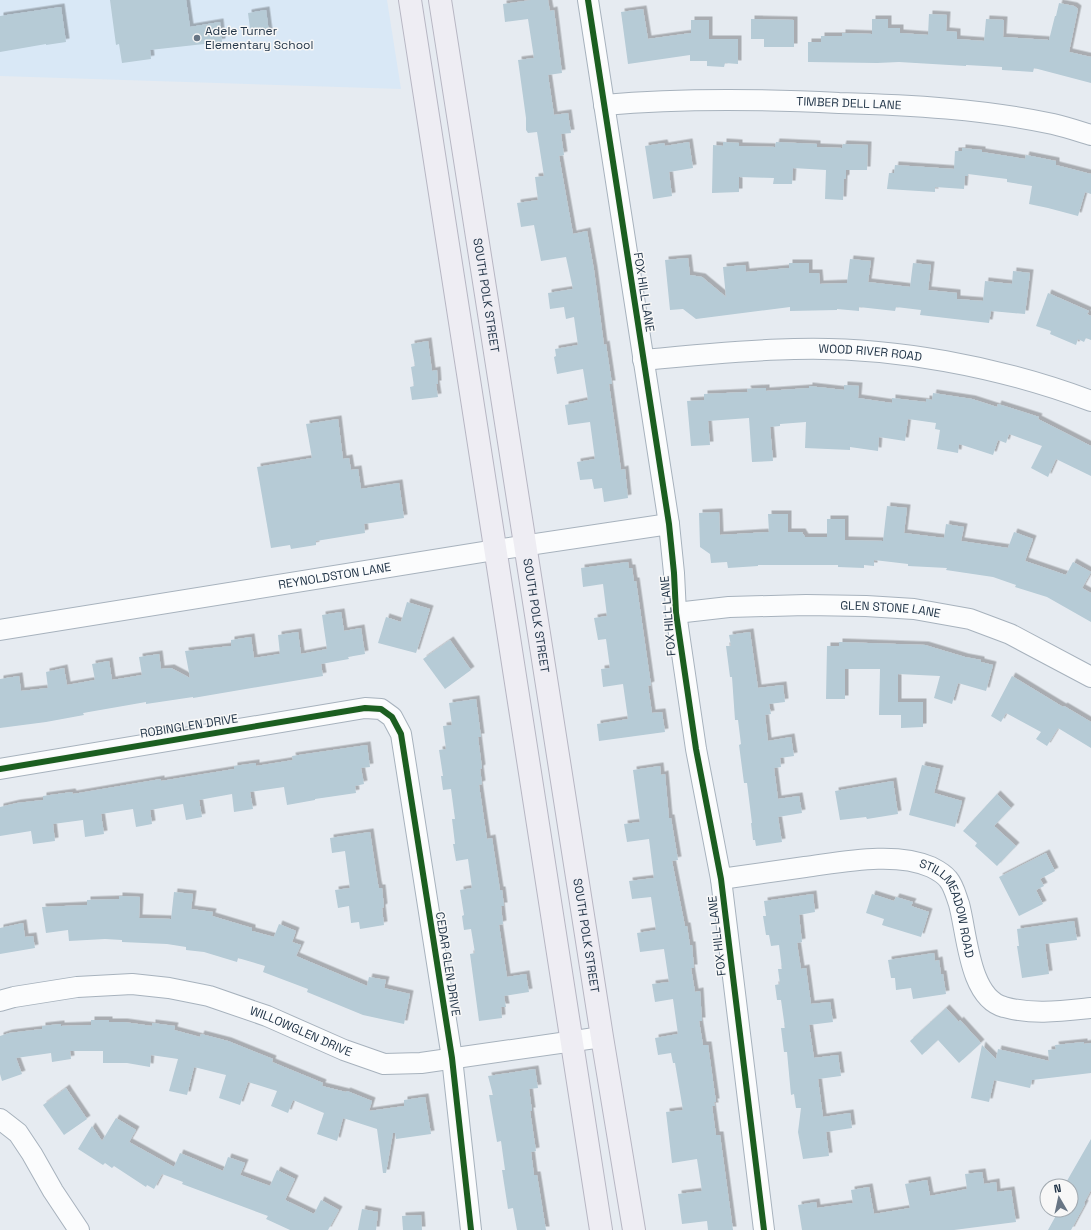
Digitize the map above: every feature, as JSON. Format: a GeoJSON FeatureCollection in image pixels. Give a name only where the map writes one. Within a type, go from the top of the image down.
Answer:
{"type":"FeatureCollection","features":[{"type":"Feature","properties":{"kind":"main road"},"geometry":{"type":"LineString","coordinates":[[410,0],[601,1230]]}},
{"type":"Feature","properties":{"kind":"main road","name":"SOUTH POLK STREET"},"geometry":{"type":"LineString","coordinates":[[440,0],[602,1037],[634,1230]]}},
{"type":"Feature","properties":{"kind":"street","name":"FOX HILL LANE"},"geometry":{"type":"LineString","coordinates":[[588,0],[669,524],[676,613],[696,749],[721,879],[764,1230]]}},
{"type":"Feature","properties":{"kind":"street","name":"TIMBER DELL LANE"},"geometry":{"type":"LineString","coordinates":[[604,105],[654,101],[802,101],[906,105],[970,111],[1054,124],[1091,135]]}},
{"type":"Feature","properties":{"kind":"street","name":"WOOD RIVER ROAD"},"geometry":{"type":"LineString","coordinates":[[643,360],[700,354],[795,348],[851,350],[894,354],[956,363],[1028,380],[1091,401]]}},
{"type":"Feature","properties":{"kind":"street","name":"REYNOLDSTON LANE"},"geometry":{"type":"LineString","coordinates":[[0,630],[525,545],[669,524]]}},
{"type":"Feature","properties":{"kind":"street","name":"GLEN STONE LANE"},"geometry":{"type":"LineString","coordinates":[[676,613],[729,607],[806,605],[866,606],[914,609],[970,619],[1010,634],[1091,677]]}},
{"type":"Feature","properties":{"kind":"street","name":"ROBINGLEN DRIVE"},"geometry":{"type":"LineString","coordinates":[[0,769],[365,708],[381,709]]}},
{"type":"Feature","properties":{"kind":"street","name":"CEDAR GLEN DRIVE"},"geometry":{"type":"LineString","coordinates":[[381,709],[392,717],[401,734],[452,1058],[471,1230]]}},
{"type":"Feature","properties":{"kind":"street","name":"STILLMEADOW ROAD"},"geometry":{"type":"LineString","coordinates":[[721,879],[883,858],[900,859],[930,867],[949,880],[955,890],[977,981],[988,999],[1003,1007],[1030,1011],[1051,1012],[1091,1008]]}},
{"type":"Feature","properties":{"kind":"street","name":"WILLOWGLEN DRIVE"},"geometry":{"type":"LineString","coordinates":[[0,1001],[14,997],[77,987],[132,984],[169,988],[209,996],[267,1016],[344,1050],[384,1064],[421,1063],[602,1037]]}},
{"type":"Feature","properties":{"kind":"street"},"geometry":{"type":"LineString","coordinates":[[0,1119],[18,1133],[79,1230]]}},
{"type":"Feature","properties":{"kind":"shaded area","name":"Adele Turner Elementary School"},"geometry":{"type":"Polygon","coordinates":[[[0,0],[387,0],[401,89],[0,76],[0,0]]]}},
{"type":"Feature","properties":{"kind":"building"},"geometry":{"type":"Polygon","coordinates":[[[110,0],[186,0],[190,27],[220,22],[222,42],[150,50],[151,59],[122,63],[119,44],[116,45],[110,0]]]}},
{"type":"Feature","properties":{"kind":"building"},"geometry":{"type":"Polygon","coordinates":[[[531,0],[548,0],[550,11],[554,10],[562,73],[548,75],[554,115],[568,113],[571,133],[561,134],[564,155],[559,156],[573,234],[587,231],[604,345],[606,344],[612,384],[609,384],[621,470],[625,469],[628,498],[604,502],[602,488],[594,489],[592,479],[580,480],[577,462],[595,459],[590,422],[568,425],[565,405],[588,400],[583,369],[557,374],[554,357],[556,356],[555,349],[578,345],[574,317],[566,319],[564,307],[550,309],[548,293],[573,289],[566,257],[541,261],[534,225],[521,227],[517,203],[538,200],[535,177],[544,176],[537,132],[528,133],[526,130],[526,118],[518,60],[534,58],[528,19],[505,22],[503,4],[531,0]]]}},
{"type":"Feature","properties":{"kind":"building"},"geometry":{"type":"Polygon","coordinates":[[[1059,3],[1074,6],[1078,9],[1069,52],[1091,57],[1091,83],[1034,68],[1033,72],[1002,70],[1002,67],[899,62],[808,62],[808,42],[821,42],[821,36],[842,36],[842,33],[872,34],[872,19],[888,19],[888,28],[900,28],[900,33],[928,35],[929,14],[947,15],[946,31],[957,32],[957,39],[984,41],[986,19],[1004,20],[1003,37],[1049,40],[1059,3]]]}},
{"type":"Feature","properties":{"kind":"building"},"geometry":{"type":"Polygon","coordinates":[[[61,7],[66,42],[0,52],[0,16],[61,7]]]}},
{"type":"Feature","properties":{"kind":"building"},"geometry":{"type":"Polygon","coordinates":[[[643,9],[648,39],[691,33],[691,20],[709,20],[709,39],[738,39],[738,64],[725,63],[724,67],[707,66],[707,61],[690,61],[690,55],[628,64],[621,12],[643,9]]]}},
{"type":"Feature","properties":{"kind":"building"},"geometry":{"type":"Polygon","coordinates":[[[266,10],[269,33],[251,36],[248,13],[266,10]]]}},
{"type":"Feature","properties":{"kind":"building"},"geometry":{"type":"Polygon","coordinates":[[[751,19],[794,20],[794,47],[764,47],[764,39],[751,39],[751,19]]]}},
{"type":"Feature","properties":{"kind":"building"},"geometry":{"type":"Polygon","coordinates":[[[689,142],[693,168],[669,172],[672,196],[653,199],[645,146],[664,143],[665,146],[689,142]]]}},
{"type":"Feature","properties":{"kind":"building"},"geometry":{"type":"Polygon","coordinates":[[[723,142],[739,143],[739,146],[775,147],[776,142],[817,144],[817,147],[842,148],[843,144],[868,145],[867,170],[846,170],[843,200],[825,199],[826,170],[793,168],[792,184],[773,184],[774,178],[739,177],[739,192],[712,193],[713,145],[723,146],[723,142]]]}},
{"type":"Feature","properties":{"kind":"building"},"geometry":{"type":"Polygon","coordinates":[[[962,148],[982,150],[982,152],[1025,159],[1026,155],[1056,161],[1056,165],[1091,174],[1091,194],[1085,192],[1078,216],[1029,204],[1032,186],[1007,182],[1007,179],[968,174],[968,176],[965,176],[964,189],[935,187],[935,192],[887,189],[889,173],[894,173],[895,165],[954,169],[955,151],[962,151],[962,148]]]}},
{"type":"Feature","properties":{"kind":"building"},"geometry":{"type":"Polygon","coordinates":[[[688,258],[690,275],[702,277],[726,297],[723,267],[745,265],[746,272],[789,268],[789,263],[809,263],[809,273],[819,273],[820,284],[847,283],[850,259],[871,261],[868,282],[910,287],[913,263],[931,265],[928,290],[957,293],[957,299],[983,301],[985,281],[1012,284],[1013,271],[1030,273],[1025,314],[991,311],[989,323],[920,315],[921,310],[896,307],[895,311],[859,307],[859,311],[837,309],[790,311],[790,307],[696,319],[683,309],[670,310],[665,260],[688,258]]]}},
{"type":"Feature","properties":{"kind":"building"},"geometry":{"type":"Polygon","coordinates":[[[1048,293],[1089,311],[1087,314],[1091,316],[1091,340],[1086,338],[1084,342],[1078,339],[1076,345],[1050,334],[1051,331],[1036,326],[1048,293]]]}},
{"type":"Feature","properties":{"kind":"building"},"geometry":{"type":"Polygon","coordinates":[[[428,341],[432,371],[437,370],[438,384],[436,384],[438,397],[412,400],[410,387],[414,386],[411,367],[415,366],[411,344],[428,341]]]}},
{"type":"Feature","properties":{"kind":"building"},"geometry":{"type":"Polygon","coordinates":[[[844,385],[859,386],[858,398],[892,403],[892,398],[926,402],[926,399],[932,400],[933,393],[972,399],[997,407],[998,404],[1039,417],[1038,419],[1091,446],[1091,476],[1056,459],[1048,477],[1031,468],[1042,446],[1009,434],[1006,443],[998,440],[993,455],[959,444],[958,453],[937,449],[940,430],[935,429],[936,423],[908,419],[905,441],[879,437],[878,451],[850,447],[850,450],[805,448],[806,422],[780,424],[780,426],[770,427],[773,461],[752,462],[749,418],[708,421],[710,445],[691,446],[687,401],[704,400],[704,394],[748,392],[747,389],[766,388],[766,391],[809,388],[809,386],[844,390],[844,385]]]}},
{"type":"Feature","properties":{"kind":"building"},"geometry":{"type":"Polygon","coordinates":[[[338,419],[343,459],[349,458],[351,470],[358,469],[361,489],[399,483],[404,518],[364,524],[365,533],[316,541],[316,545],[291,549],[290,545],[271,548],[257,467],[312,458],[306,424],[338,419]]]}},
{"type":"Feature","properties":{"kind":"building"},"geometry":{"type":"Polygon","coordinates":[[[887,506],[907,508],[904,533],[944,538],[946,524],[964,527],[961,541],[1008,548],[1014,532],[1033,539],[1025,561],[1066,575],[1073,562],[1091,572],[1082,588],[1091,593],[1091,622],[1047,597],[1015,587],[1016,585],[993,577],[946,570],[947,568],[908,566],[908,564],[874,560],[874,566],[864,565],[864,568],[838,567],[838,565],[758,565],[728,568],[727,562],[711,563],[710,554],[700,547],[699,513],[719,512],[720,535],[769,532],[768,514],[788,514],[788,532],[802,532],[805,537],[827,537],[827,519],[845,519],[845,540],[883,541],[887,506]]]}},
{"type":"Feature","properties":{"kind":"building"},"geometry":{"type":"Polygon","coordinates":[[[628,562],[629,568],[632,568],[634,581],[636,581],[651,685],[648,686],[652,713],[662,712],[665,732],[599,741],[597,724],[628,719],[623,684],[603,687],[601,669],[610,668],[606,639],[598,640],[594,618],[607,616],[603,584],[583,587],[581,568],[628,562]]]}},
{"type":"Feature","properties":{"kind":"building"},"geometry":{"type":"Polygon","coordinates":[[[407,602],[430,609],[416,653],[378,643],[386,617],[401,622],[407,602]]]}},
{"type":"Feature","properties":{"kind":"building"},"geometry":{"type":"Polygon","coordinates":[[[341,612],[344,631],[361,628],[365,654],[348,657],[349,659],[321,664],[323,676],[193,698],[146,704],[146,702],[83,713],[84,715],[46,722],[0,728],[0,679],[19,676],[21,691],[48,688],[46,672],[64,668],[67,685],[95,680],[92,664],[109,661],[112,680],[142,675],[139,657],[159,654],[161,669],[171,668],[190,678],[185,651],[231,646],[231,640],[251,637],[254,658],[280,654],[278,635],[298,632],[301,654],[327,649],[322,615],[341,612]]]}},
{"type":"Feature","properties":{"kind":"building"},"geometry":{"type":"Polygon","coordinates":[[[750,632],[758,688],[783,685],[785,702],[769,704],[771,714],[765,715],[768,741],[791,737],[794,756],[780,758],[781,767],[774,768],[778,799],[799,796],[802,813],[778,817],[782,842],[756,846],[755,840],[753,840],[747,783],[744,783],[739,745],[741,744],[738,720],[735,720],[732,677],[730,677],[726,646],[731,646],[729,635],[750,632]]]}},
{"type":"Feature","properties":{"kind":"building"},"geometry":{"type":"Polygon","coordinates":[[[450,640],[471,670],[445,689],[423,659],[450,640]]]}},
{"type":"Feature","properties":{"kind":"building"},"geometry":{"type":"Polygon","coordinates":[[[839,642],[925,645],[965,657],[981,660],[981,662],[993,665],[986,691],[958,683],[952,704],[934,698],[940,676],[898,674],[898,702],[923,702],[923,727],[901,728],[901,715],[879,715],[880,669],[845,669],[845,699],[826,699],[827,646],[839,646],[839,642]]]}},
{"type":"Feature","properties":{"kind":"building"},"geometry":{"type":"Polygon","coordinates":[[[1012,676],[1091,722],[1091,748],[1058,728],[1047,746],[1036,739],[1041,732],[1006,713],[1001,722],[991,716],[1012,676]]]}},
{"type":"Feature","properties":{"kind":"building"},"geometry":{"type":"Polygon","coordinates":[[[476,699],[481,737],[478,737],[482,768],[480,769],[482,784],[479,785],[487,839],[492,838],[500,890],[502,890],[504,906],[501,906],[503,924],[499,925],[507,977],[526,974],[529,992],[504,996],[506,1007],[501,1007],[502,1018],[479,1021],[470,954],[475,953],[471,929],[464,930],[462,916],[464,915],[460,890],[472,888],[468,859],[456,861],[453,844],[455,844],[452,819],[455,819],[451,789],[443,790],[441,776],[443,776],[439,750],[446,749],[443,726],[452,725],[449,703],[476,699]]]}},
{"type":"Feature","properties":{"kind":"building"},"geometry":{"type":"Polygon","coordinates":[[[367,745],[370,767],[361,768],[364,784],[355,786],[356,793],[287,805],[284,787],[250,792],[253,809],[234,812],[232,794],[199,800],[202,817],[186,820],[183,804],[150,810],[152,824],[136,827],[133,809],[101,814],[104,834],[85,837],[83,820],[53,824],[55,841],[33,844],[31,831],[0,836],[0,807],[17,803],[43,800],[43,796],[72,792],[73,794],[161,779],[161,781],[234,769],[234,766],[256,763],[256,766],[293,760],[292,756],[367,745]]]}},
{"type":"Feature","properties":{"kind":"building"},"geometry":{"type":"Polygon","coordinates":[[[922,765],[940,769],[934,793],[962,801],[955,827],[909,815],[922,765]]]}},
{"type":"Feature","properties":{"kind":"building"},"geometry":{"type":"Polygon","coordinates":[[[660,766],[661,775],[665,774],[669,818],[671,818],[678,860],[672,861],[685,926],[687,926],[690,945],[692,945],[694,968],[691,968],[695,992],[700,991],[702,1021],[699,1021],[703,1045],[708,1045],[716,1102],[714,1102],[715,1106],[712,1106],[716,1135],[720,1135],[733,1230],[708,1230],[707,1221],[682,1224],[678,1194],[702,1191],[697,1159],[672,1163],[666,1112],[683,1110],[675,1063],[673,1063],[671,1053],[658,1055],[655,1038],[678,1034],[673,999],[655,1002],[652,984],[669,982],[664,949],[640,952],[637,933],[656,930],[651,897],[632,899],[629,881],[654,878],[649,839],[627,842],[624,824],[640,822],[633,770],[660,766]]]}},
{"type":"Feature","properties":{"kind":"building"},"geometry":{"type":"Polygon","coordinates":[[[893,781],[898,814],[867,819],[866,817],[840,820],[835,791],[893,781]]]}},
{"type":"Feature","properties":{"kind":"building"},"geometry":{"type":"Polygon","coordinates":[[[997,794],[1011,808],[994,826],[1016,846],[997,866],[975,846],[977,843],[963,831],[997,794]]]}},
{"type":"Feature","properties":{"kind":"building"},"geometry":{"type":"Polygon","coordinates":[[[370,832],[378,884],[379,888],[382,888],[384,925],[360,929],[359,922],[351,923],[349,906],[338,908],[335,890],[350,888],[345,851],[332,853],[330,838],[370,832]]]}},
{"type":"Feature","properties":{"kind":"building"},"geometry":{"type":"Polygon","coordinates":[[[1046,853],[1055,871],[1040,879],[1044,886],[1036,890],[1043,904],[1019,916],[999,877],[1046,853]]]}},
{"type":"Feature","properties":{"kind":"building"},"geometry":{"type":"Polygon","coordinates":[[[174,892],[193,894],[191,909],[213,912],[212,916],[252,928],[252,931],[274,937],[279,924],[296,931],[292,942],[301,945],[296,956],[367,986],[369,977],[386,980],[384,988],[410,994],[404,1024],[363,1015],[307,992],[308,989],[263,972],[265,966],[238,958],[237,962],[204,952],[186,950],[186,947],[167,944],[122,942],[122,940],[105,939],[69,941],[68,930],[46,933],[42,907],[87,905],[87,900],[119,899],[119,896],[140,897],[139,918],[171,919],[174,892]]]}},
{"type":"Feature","properties":{"kind":"building"},"geometry":{"type":"Polygon","coordinates":[[[813,894],[815,912],[799,915],[802,942],[797,943],[801,969],[806,968],[811,1004],[830,1002],[833,1022],[809,1025],[814,1058],[838,1055],[841,1076],[818,1079],[823,1117],[850,1113],[852,1128],[826,1132],[829,1156],[803,1159],[798,1132],[801,1108],[796,1108],[794,1094],[791,1095],[787,1052],[784,1052],[781,1028],[785,1028],[781,1000],[777,1000],[775,985],[780,984],[778,969],[782,969],[779,945],[771,946],[769,935],[766,935],[763,916],[766,916],[764,901],[813,894]]]}},
{"type":"Feature","properties":{"kind":"building"},"geometry":{"type":"Polygon","coordinates":[[[872,894],[894,901],[896,897],[913,902],[911,906],[929,912],[921,937],[882,925],[884,919],[866,913],[872,894]]]}},
{"type":"Feature","properties":{"kind":"building"},"geometry":{"type":"Polygon","coordinates":[[[1074,921],[1077,940],[1045,944],[1049,974],[1022,978],[1017,946],[1019,946],[1017,929],[1074,921]]]}},
{"type":"Feature","properties":{"kind":"building"},"geometry":{"type":"Polygon","coordinates":[[[23,923],[25,937],[33,936],[35,948],[0,954],[0,928],[23,923]]]}},
{"type":"Feature","properties":{"kind":"building"},"geometry":{"type":"Polygon","coordinates":[[[934,953],[935,961],[939,960],[946,994],[913,999],[911,988],[896,990],[895,978],[891,978],[888,960],[934,953]]]}},
{"type":"Feature","properties":{"kind":"building"},"geometry":{"type":"Polygon","coordinates":[[[946,1008],[959,1022],[960,1020],[981,1043],[959,1063],[938,1040],[922,1055],[910,1041],[946,1008]]]}},
{"type":"Feature","properties":{"kind":"building"},"geometry":{"type":"Polygon","coordinates":[[[91,1020],[109,1020],[109,1022],[124,1022],[152,1026],[152,1023],[175,1026],[174,1030],[200,1037],[201,1034],[228,1041],[273,1059],[272,1062],[323,1083],[322,1086],[347,1091],[372,1101],[369,1111],[404,1106],[404,1100],[425,1097],[431,1134],[396,1139],[395,1133],[393,1133],[386,1173],[383,1173],[377,1129],[343,1118],[337,1141],[317,1134],[324,1113],[293,1100],[288,1113],[271,1106],[277,1091],[248,1082],[240,1105],[219,1098],[226,1075],[194,1067],[187,1095],[169,1091],[178,1059],[151,1055],[150,1067],[127,1063],[103,1063],[103,1051],[70,1051],[71,1059],[52,1062],[51,1053],[16,1058],[22,1074],[2,1081],[0,1074],[0,1036],[9,1033],[42,1029],[42,1026],[61,1024],[61,1026],[91,1025],[91,1020]]]}},
{"type":"Feature","properties":{"kind":"building"},"geometry":{"type":"Polygon","coordinates":[[[1084,1042],[1084,1044],[1091,1043],[1091,1073],[1032,1080],[1030,1088],[994,1080],[989,1102],[971,1098],[982,1045],[996,1059],[998,1049],[1049,1061],[1048,1050],[1056,1049],[1055,1045],[1084,1042]]]}},
{"type":"Feature","properties":{"kind":"building"},"geometry":{"type":"Polygon","coordinates":[[[535,1069],[538,1088],[529,1089],[532,1111],[530,1111],[536,1151],[531,1152],[534,1175],[537,1175],[546,1230],[517,1230],[513,1208],[508,1209],[502,1170],[505,1170],[501,1141],[497,1142],[489,1095],[493,1095],[488,1076],[535,1069]]]}},
{"type":"Feature","properties":{"kind":"building"},"geometry":{"type":"Polygon","coordinates":[[[66,1088],[87,1119],[64,1135],[43,1105],[66,1088]]]}},
{"type":"Feature","properties":{"kind":"building"},"geometry":{"type":"Polygon","coordinates":[[[116,1118],[136,1130],[129,1142],[174,1167],[180,1153],[223,1171],[228,1157],[245,1163],[240,1175],[270,1186],[277,1170],[295,1179],[285,1200],[314,1214],[321,1200],[339,1210],[328,1230],[290,1230],[266,1219],[268,1216],[182,1184],[183,1182],[162,1174],[154,1189],[147,1185],[146,1187],[114,1166],[112,1168],[105,1163],[103,1165],[78,1149],[92,1126],[102,1141],[116,1118]]]}},
{"type":"Feature","properties":{"kind":"building"},"geometry":{"type":"Polygon","coordinates":[[[1091,1139],[1091,1190],[1079,1215],[1079,1178],[1069,1178],[1091,1139]]]}},
{"type":"Feature","properties":{"kind":"building"},"geometry":{"type":"Polygon","coordinates":[[[982,1172],[984,1184],[996,1182],[997,1192],[1011,1190],[1016,1222],[954,1230],[802,1230],[798,1205],[816,1202],[817,1208],[853,1203],[851,1190],[869,1187],[874,1214],[910,1208],[905,1184],[927,1180],[930,1196],[967,1189],[965,1174],[982,1172]]]}},
{"type":"Feature","properties":{"kind":"building"},"geometry":{"type":"Polygon","coordinates":[[[362,1209],[378,1212],[376,1230],[358,1230],[362,1209]]]}},
{"type":"Feature","properties":{"kind":"building"},"geometry":{"type":"Polygon","coordinates":[[[421,1215],[422,1230],[403,1230],[402,1216],[421,1215]]]}},
{"type":"Feature","properties":{"kind":"building"},"geometry":{"type":"Polygon","coordinates":[[[1055,1218],[1077,1218],[1071,1230],[1048,1230],[1055,1218]]]}},
{"type":"Feature","properties":{"kind":"cycle path"},"geometry":{"type":"LineString","coordinates":[[588,0],[669,524],[676,613],[696,749],[721,879],[764,1230]]}},
{"type":"Feature","properties":{"kind":"cycle path"},"geometry":{"type":"LineString","coordinates":[[0,769],[365,708],[381,709],[392,717],[401,734],[452,1058],[471,1230]]}},
{"type":"Feature","properties":{"kind":"place","name":"Adele Turner Elementary School"},"geometry":{"type":"Point","coordinates":[197,38]}}]}
